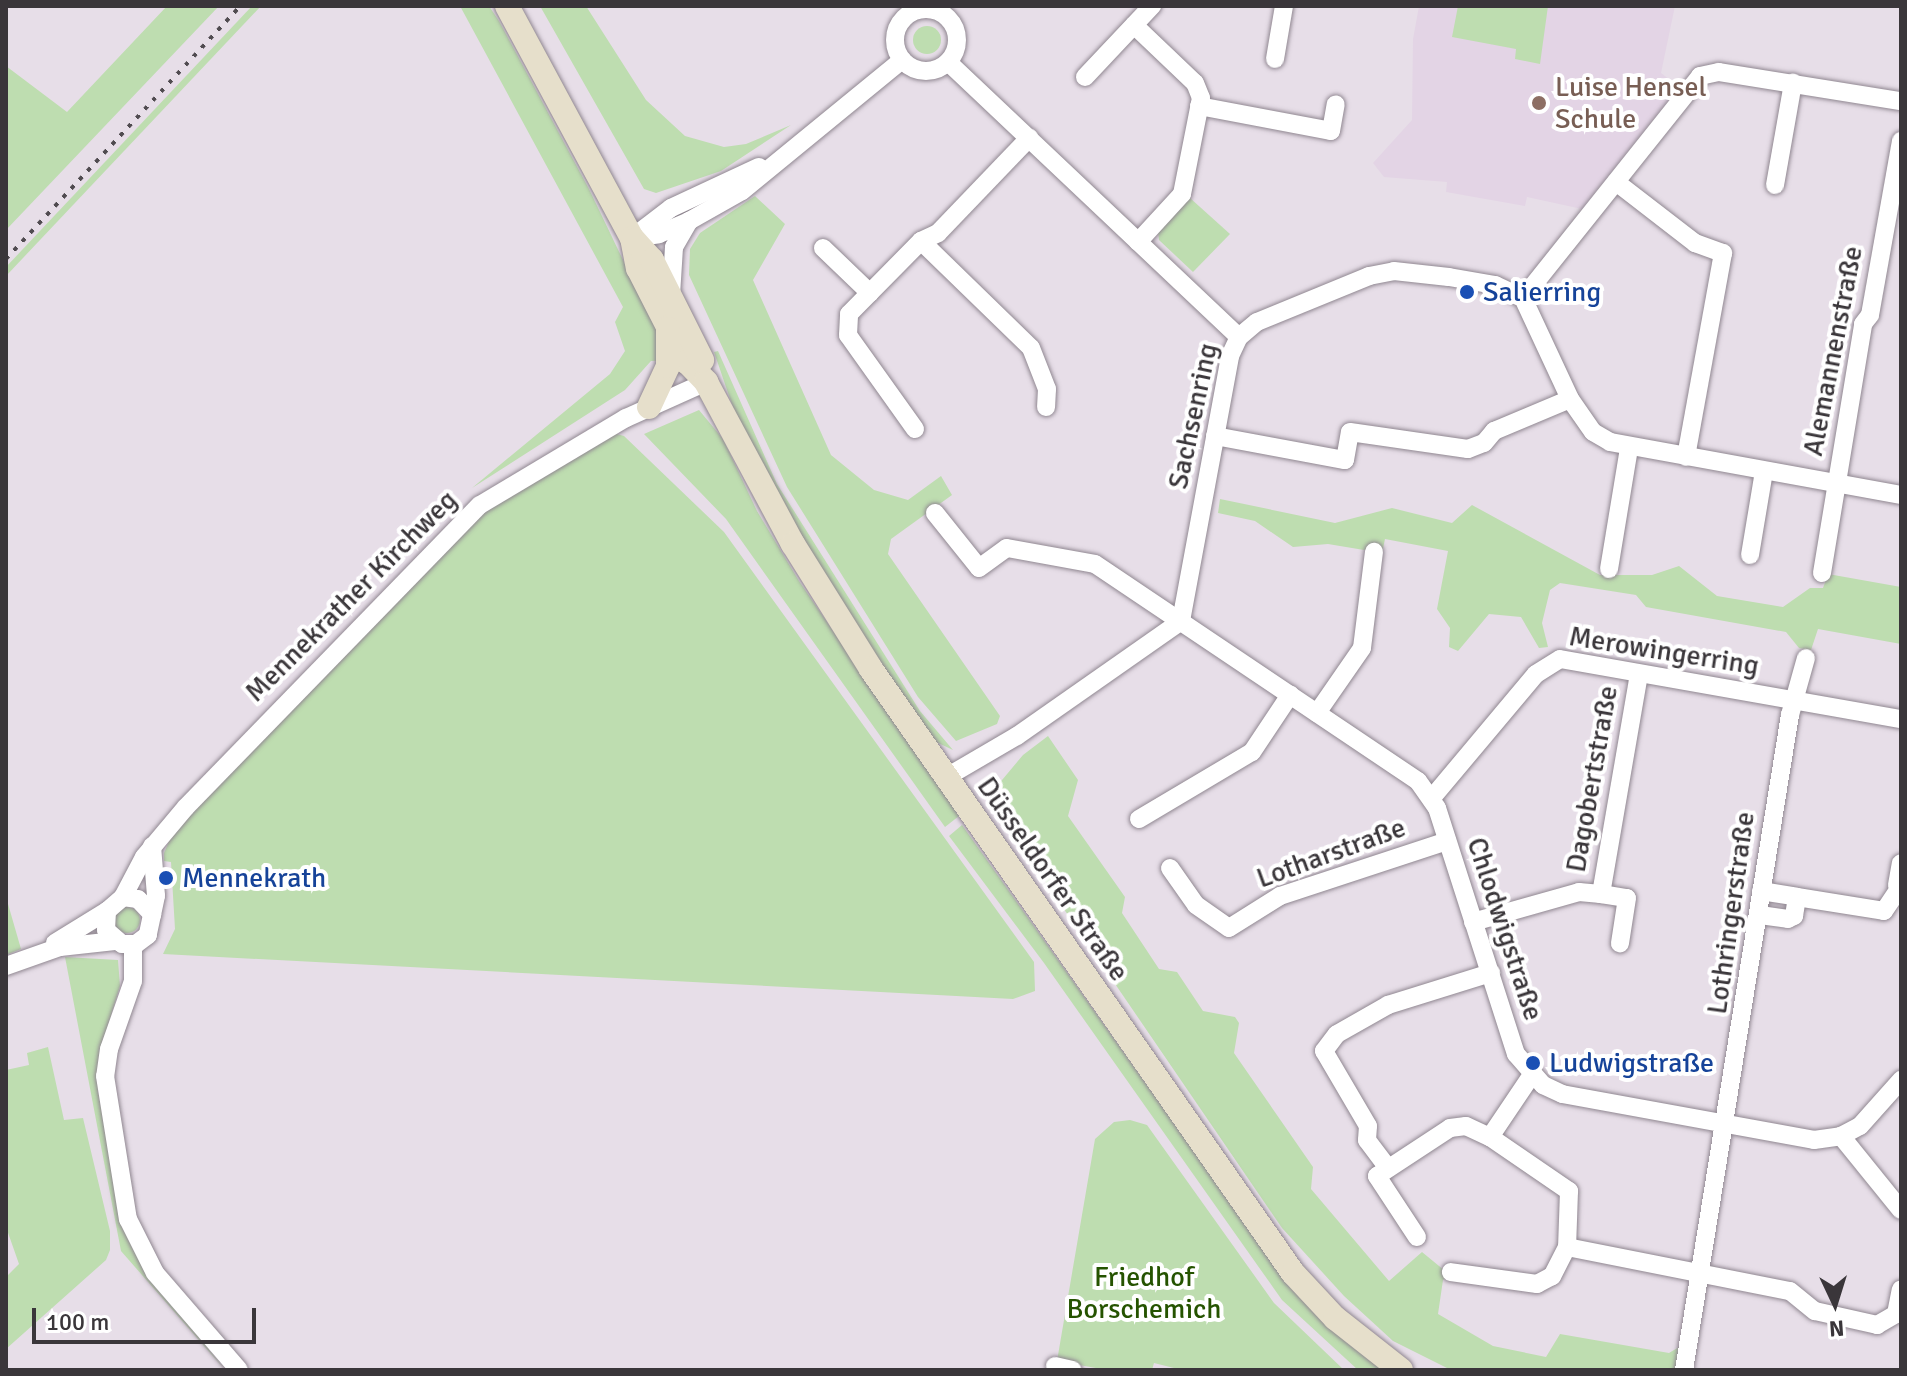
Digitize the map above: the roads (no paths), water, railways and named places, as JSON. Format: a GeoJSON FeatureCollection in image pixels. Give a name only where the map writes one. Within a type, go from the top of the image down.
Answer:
{"type":"FeatureCollection","features":[{"type":"Feature","properties":{"kind":"main road","name":"Düsseldorfer Straße"},"geometry":{"type":"LineString","coordinates":[[507,6],[632,238],[652,260],[671,295],[701,355],[706,382]]}},
{"type":"Feature","properties":{"kind":"main road","name":"Düsseldorfer Straße"},"geometry":{"type":"LineString","coordinates":[[632,238],[638,268],[668,327],[706,382],[793,544],[945,778],[1293,1273],[1335,1318],[1401,1370]]}},
{"type":"Feature","properties":{"kind":"main road"},"geometry":{"type":"LineString","coordinates":[[649,407],[668,366],[668,327]]}},
{"type":"Feature","properties":{"kind":"street"},"geometry":{"type":"LineString","coordinates":[[1085,77],[1152,6]]}},
{"type":"Feature","properties":{"kind":"street"},"geometry":{"type":"LineString","coordinates":[[1275,59],[1284,6]]}},
{"type":"Feature","properties":{"kind":"street"},"geometry":{"type":"LineString","coordinates":[[926,8],[947,10],[957,33],[948,62],[930,71],[902,60],[894,42],[904,17],[926,8]]}},
{"type":"Feature","properties":{"kind":"street"},"geometry":{"type":"LineString","coordinates":[[1134,25],[1195,83],[1199,106],[1182,194],[1138,242]]}},
{"type":"Feature","properties":{"kind":"street"},"geometry":{"type":"LineString","coordinates":[[632,238],[659,234],[742,191],[902,60]]}},
{"type":"Feature","properties":{"kind":"street","name":"Sachsenring"},"geometry":{"type":"LineString","coordinates":[[948,62],[1239,337],[1230,356],[1181,621]]}},
{"type":"Feature","properties":{"kind":"street"},"geometry":{"type":"LineString","coordinates":[[1523,298],[1700,76],[1719,72],[1901,101]]}},
{"type":"Feature","properties":{"kind":"street"},"geometry":{"type":"LineString","coordinates":[[1775,185],[1793,83]]}},
{"type":"Feature","properties":{"kind":"street"},"geometry":{"type":"LineString","coordinates":[[1199,106],[1331,131],[1336,104]]}},
{"type":"Feature","properties":{"kind":"street"},"geometry":{"type":"LineString","coordinates":[[915,429],[848,335],[849,314],[921,241],[938,233],[1029,138]]}},
{"type":"Feature","properties":{"kind":"street","name":"Alemannenstraße"},"geometry":{"type":"LineString","coordinates":[[1822,573],[1835,483],[1901,141]]}},
{"type":"Feature","properties":{"kind":"street"},"geometry":{"type":"LineString","coordinates":[[632,238],[671,208],[780,157]]}},
{"type":"Feature","properties":{"kind":"street"},"geometry":{"type":"LineString","coordinates":[[1616,182],[1695,243],[1723,253],[1686,457]]}},
{"type":"Feature","properties":{"kind":"street"},"geometry":{"type":"LineString","coordinates":[[671,295],[674,247],[689,221]]}},
{"type":"Feature","properties":{"kind":"street"},"geometry":{"type":"LineString","coordinates":[[921,241],[1031,348],[1047,389],[1046,407]]}},
{"type":"Feature","properties":{"kind":"street"},"geometry":{"type":"LineString","coordinates":[[823,248],[870,293]]}},
{"type":"Feature","properties":{"kind":"street"},"geometry":{"type":"LineString","coordinates":[[1239,337],[1257,322],[1384,272],[1495,285],[1523,298],[1570,399],[1593,432],[1629,448],[1901,495]]}},
{"type":"Feature","properties":{"kind":"street","name":"Mennekrather Kirchweg"},"geometry":{"type":"LineString","coordinates":[[107,911],[123,897],[152,846],[324,660],[480,505],[649,407],[706,382]]}},
{"type":"Feature","properties":{"kind":"street"},"geometry":{"type":"LineString","coordinates":[[1215,436],[1345,460],[1350,432],[1468,449],[1484,443],[1494,431],[1570,399]]}},
{"type":"Feature","properties":{"kind":"street"},"geometry":{"type":"LineString","coordinates":[[1609,569],[1629,448]]}},
{"type":"Feature","properties":{"kind":"street"},"geometry":{"type":"LineString","coordinates":[[1750,555],[1764,471]]}},
{"type":"Feature","properties":{"kind":"street","name":"Chlodwigstraße"},"geometry":{"type":"LineString","coordinates":[[935,513],[979,568],[1007,548],[1095,564],[1418,781],[1431,799],[1447,841],[1516,1054],[1531,1076]]}},
{"type":"Feature","properties":{"kind":"street"},"geometry":{"type":"LineString","coordinates":[[1317,713],[1362,648],[1374,552]]}},
{"type":"Feature","properties":{"kind":"street"},"geometry":{"type":"LineString","coordinates":[[945,778],[1017,736],[1181,621]]}},
{"type":"Feature","properties":{"kind":"street"},"geometry":{"type":"LineString","coordinates":[[1797,701],[1806,658]]}},
{"type":"Feature","properties":{"kind":"street","name":"Merowingerring"},"geometry":{"type":"LineString","coordinates":[[1431,799],[1549,662],[1560,659],[1901,719]]}},
{"type":"Feature","properties":{"kind":"street","name":"Dagobertstraße"},"geometry":{"type":"LineString","coordinates":[[1601,894],[1639,674]]}},
{"type":"Feature","properties":{"kind":"street"},"geometry":{"type":"LineString","coordinates":[[1139,819],[1252,752],[1290,695]]}},
{"type":"Feature","properties":{"kind":"street","name":"Lothringerstraße"},"geometry":{"type":"LineString","coordinates":[[1684,1370],[1727,1124],[1790,715],[1797,701]]}},
{"type":"Feature","properties":{"kind":"street","name":"Lotharstraße"},"geometry":{"type":"LineString","coordinates":[[1170,868],[1196,905],[1229,928],[1280,896],[1447,841]]}},
{"type":"Feature","properties":{"kind":"street"},"geometry":{"type":"LineString","coordinates":[[42,951],[124,943],[148,935],[152,914],[152,846]]}},
{"type":"Feature","properties":{"kind":"street"},"geometry":{"type":"LineString","coordinates":[[1761,891],[1884,911],[1899,886],[1901,863]]}},
{"type":"Feature","properties":{"kind":"street","name":"Dagobertstraße"},"geometry":{"type":"LineString","coordinates":[[1473,922],[1579,892],[1601,894],[1627,898],[1620,943]]}},
{"type":"Feature","properties":{"kind":"street"},"geometry":{"type":"LineString","coordinates":[[123,897],[138,899],[152,914]]}},
{"type":"Feature","properties":{"kind":"street"},"geometry":{"type":"LineString","coordinates":[[1760,915],[1788,919],[1794,916],[1797,897]]}},
{"type":"Feature","properties":{"kind":"street"},"geometry":{"type":"LineString","coordinates":[[107,911],[104,924],[124,943],[133,981],[109,1049],[105,1076],[123,1197],[132,1233],[155,1273],[239,1370]]}},
{"type":"Feature","properties":{"kind":"street"},"geometry":{"type":"LineString","coordinates":[[6,966],[42,951],[107,911]]}},
{"type":"Feature","properties":{"kind":"street"},"geometry":{"type":"LineString","coordinates":[[1388,1168],[1367,1140],[1368,1126],[1324,1051],[1337,1034],[1388,1005],[1491,973]]}},
{"type":"Feature","properties":{"kind":"street"},"geometry":{"type":"LineString","coordinates":[[1490,1137],[1531,1076],[1562,1094],[1814,1140],[1841,1136],[1860,1126],[1901,1080]]}},
{"type":"Feature","properties":{"kind":"street"},"geometry":{"type":"LineString","coordinates":[[1417,1237],[1377,1176],[1450,1128],[1466,1126],[1490,1137],[1569,1191],[1567,1247],[1552,1276],[1537,1284],[1451,1272]]}},
{"type":"Feature","properties":{"kind":"street"},"geometry":{"type":"LineString","coordinates":[[1841,1136],[1901,1210]]}},
{"type":"Feature","properties":{"kind":"street"},"geometry":{"type":"LineString","coordinates":[[1567,1247],[1790,1291],[1815,1311],[1877,1325],[1896,1314],[1901,1289]]}},
{"type":"Feature","properties":{"kind":"railway"},"geometry":{"type":"LineString","coordinates":[[6,259],[240,6]]}},
{"type":"Feature","properties":{"kind":"place","name":"Luise Hensel Schule"},"geometry":{"type":"Point","coordinates":[1539,103]}},
{"type":"Feature","properties":{"kind":"place","name":"Salierring"},"geometry":{"type":"Point","coordinates":[1467,292]}},
{"type":"Feature","properties":{"kind":"place","name":"Mennekrath"},"geometry":{"type":"Point","coordinates":[166,878]}},
{"type":"Feature","properties":{"kind":"place","name":"Ludwigstraße"},"geometry":{"type":"Point","coordinates":[1533,1063]}},
{"type":"Feature","properties":{"kind":"park label","name":"Friedhof Borschemich"},"geometry":{"type":"Point","coordinates":[1144,1293]}}]}
